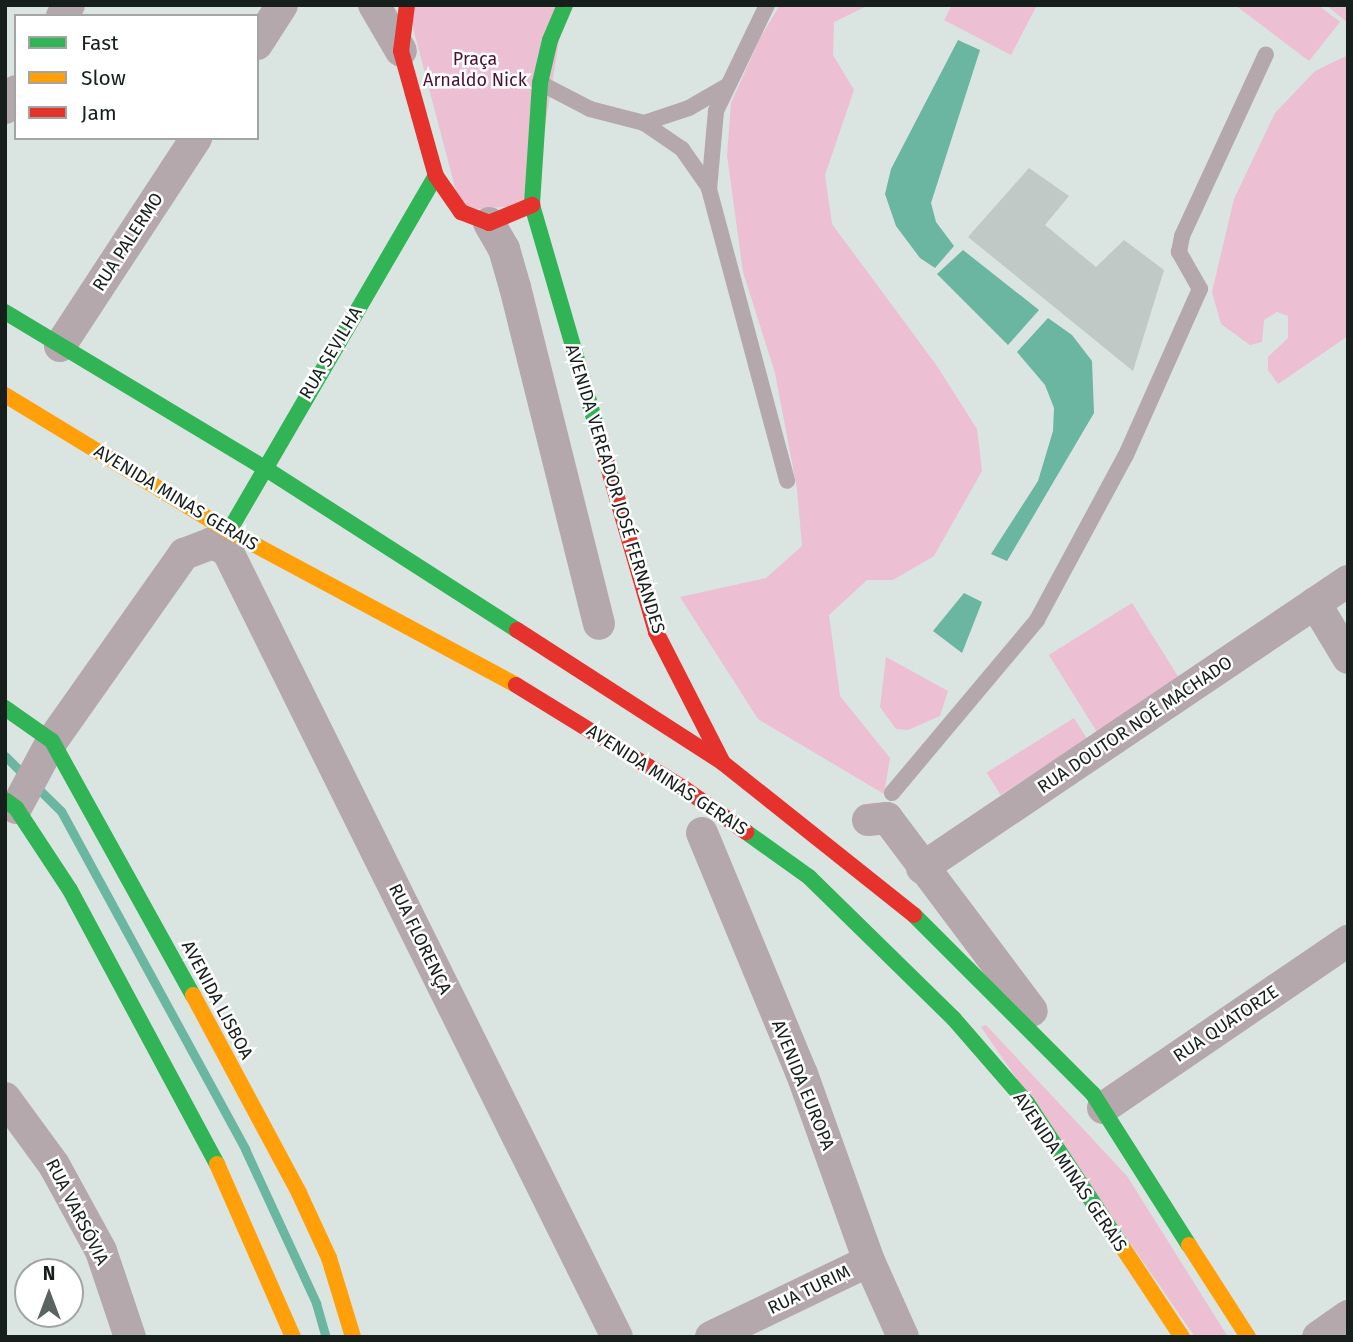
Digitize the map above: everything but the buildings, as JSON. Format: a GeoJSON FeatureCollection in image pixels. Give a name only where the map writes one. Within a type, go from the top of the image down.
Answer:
{"type":"FeatureCollection","features":[{"type":"Feature","properties":{"kind":"main road"},"geometry":{"type":"LineString","coordinates":[[407,5],[401,51],[436,176],[461,212],[489,223],[532,205]]}},
{"type":"Feature","properties":{"kind":"main road","name":"AVENIDA VEREADOR JOSÉ FERNANDES"},"geometry":{"type":"LineString","coordinates":[[565,5],[550,40],[540,83],[532,205],[656,632],[723,763]]}},
{"type":"Feature","properties":{"kind":"main road","name":"RUA SEVILHA"},"geometry":{"type":"LineString","coordinates":[[224,538],[263,467],[436,176]]}},
{"type":"Feature","properties":{"kind":"main road"},"geometry":{"type":"LineString","coordinates":[[5,312],[263,467],[723,763],[934,932],[1098,1101],[1248,1337]]}},
{"type":"Feature","properties":{"kind":"main road","name":"AVENIDA MINAS GERAIS"},"geometry":{"type":"LineString","coordinates":[[5,395],[224,538],[540,698],[685,789],[809,877],[954,1019],[1027,1103],[1182,1337]]}},
{"type":"Feature","properties":{"kind":"main road","name":"AVENIDA LISBOA"},"geometry":{"type":"LineString","coordinates":[[5,708],[52,741],[299,1193],[329,1258],[353,1337]]}},
{"type":"Feature","properties":{"kind":"main road"},"geometry":{"type":"LineString","coordinates":[[10,804],[70,890],[221,1171],[293,1337]]}},
{"type":"Feature","properties":{"kind":"street"},"geometry":{"type":"LineString","coordinates":[[259,41],[282,5]]}},
{"type":"Feature","properties":{"kind":"street"},"geometry":{"type":"LineString","coordinates":[[374,5],[401,51]]}},
{"type":"Feature","properties":{"kind":"street","name":"RUA PALERMO"},"geometry":{"type":"LineString","coordinates":[[60,346],[195,140]]}},
{"type":"Feature","properties":{"kind":"street"},"geometry":{"type":"LineString","coordinates":[[489,223],[504,249],[515,287],[599,624]]}},
{"type":"Feature","properties":{"kind":"street"},"geometry":{"type":"LineString","coordinates":[[10,804],[184,554],[224,538]]}},
{"type":"Feature","properties":{"kind":"street","name":"RUA FLORENÇA"},"geometry":{"type":"LineString","coordinates":[[224,538],[617,1337]]}},
{"type":"Feature","properties":{"kind":"street","name":"RUA DOUTOR NOÉ MACHADO"},"geometry":{"type":"LineString","coordinates":[[922,868],[1348,581]]}},
{"type":"Feature","properties":{"kind":"street"},"geometry":{"type":"LineString","coordinates":[[1315,603],[1348,658]]}},
{"type":"Feature","properties":{"kind":"street"},"geometry":{"type":"LineString","coordinates":[[882,810],[922,868],[1098,1101]]}},
{"type":"Feature","properties":{"kind":"street","name":"AVENIDA EUROPA"},"geometry":{"type":"LineString","coordinates":[[702,832],[802,1074],[869,1261],[903,1337]]}},
{"type":"Feature","properties":{"kind":"street","name":"RUA QUATORZE"},"geometry":{"type":"LineString","coordinates":[[1098,1101],[1348,941]]}},
{"type":"Feature","properties":{"kind":"street","name":"RUA VARSÓVIA"},"geometry":{"type":"LineString","coordinates":[[5,1098],[54,1165],[101,1251],[130,1337]]}},
{"type":"Feature","properties":{"kind":"street","name":"RUA TURIM"},"geometry":{"type":"LineString","coordinates":[[711,1337],[869,1261]]}},
{"type":"Feature","properties":{"kind":"street"},"geometry":{"type":"LineString","coordinates":[[1318,1337],[1348,1316]]}},
{"type":"Feature","properties":{"kind":"lane"},"geometry":{"type":"LineString","coordinates":[[709,188],[716,111],[767,5]]}},
{"type":"Feature","properties":{"kind":"lane"},"geometry":{"type":"LineString","coordinates":[[882,810],[1037,620],[1126,455],[1200,289],[1179,252],[1182,236],[1266,54]]}},
{"type":"Feature","properties":{"kind":"lane"},"geometry":{"type":"LineString","coordinates":[[540,83],[590,109],[644,123],[682,149],[709,188],[787,481]]}},
{"type":"Feature","properties":{"kind":"lane"},"geometry":{"type":"LineString","coordinates":[[644,123],[689,108],[728,86]]}},
{"type":"Feature","properties":{"kind":"green space","name":"Praça Arnaldo Nick"},"geometry":{"type":"Polygon","coordinates":[[[407,5],[565,5],[532,205],[461,210],[407,5]]]}},
{"type":"Feature","properties":{"kind":"green space"},"geometry":{"type":"Polygon","coordinates":[[[780,5],[869,5],[834,22],[833,55],[854,90],[825,175],[832,224],[937,366],[977,429],[982,471],[934,556],[893,580],[867,580],[829,615],[840,696],[890,758],[884,794],[758,719],[680,597],[766,578],[802,546],[797,489],[775,373],[743,272],[727,155],[731,103],[760,38],[780,5]]]}},
{"type":"Feature","properties":{"kind":"green space"},"geometry":{"type":"Polygon","coordinates":[[[952,5],[1037,5],[1011,55],[944,20],[952,5]]]}},
{"type":"Feature","properties":{"kind":"green space"},"geometry":{"type":"Polygon","coordinates":[[[1235,5],[1318,5],[1340,22],[1309,61],[1235,5]]]}},
{"type":"Feature","properties":{"kind":"green space"},"geometry":{"type":"Polygon","coordinates":[[[1326,5],[1348,5],[1348,23],[1326,5]]]}},
{"type":"Feature","properties":{"kind":"green space"},"geometry":{"type":"Polygon","coordinates":[[[1348,55],[1348,336],[1278,384],[1268,370],[1268,357],[1288,338],[1288,316],[1277,312],[1264,320],[1262,342],[1250,345],[1221,324],[1212,292],[1234,199],[1275,113],[1315,71],[1348,55]]]}},
{"type":"Feature","properties":{"kind":"green space"},"geometry":{"type":"Polygon","coordinates":[[[1132,603],[1181,682],[1098,734],[1049,655],[1132,603]]]}},
{"type":"Feature","properties":{"kind":"green space"},"geometry":{"type":"Polygon","coordinates":[[[886,657],[948,691],[940,716],[908,730],[896,729],[880,707],[886,657]]]}},
{"type":"Feature","properties":{"kind":"green space"},"geometry":{"type":"Polygon","coordinates":[[[1074,718],[1088,740],[1000,795],[987,773],[1074,718]]]}},
{"type":"Feature","properties":{"kind":"green space"},"geometry":{"type":"Polygon","coordinates":[[[986,1025],[1127,1176],[1228,1337],[1195,1337],[981,1027],[986,1025]]]}},
{"type":"Feature","properties":{"kind":"shaded area"},"geometry":{"type":"Polygon","coordinates":[[[958,40],[980,50],[931,203],[936,222],[954,246],[935,268],[920,258],[896,226],[885,194],[891,169],[958,40]]]}},
{"type":"Feature","properties":{"kind":"shaded area"},"geometry":{"type":"Polygon","coordinates":[[[963,250],[1039,310],[1008,345],[937,274],[963,250]]]}},
{"type":"Feature","properties":{"kind":"shaded area"},"geometry":{"type":"Polygon","coordinates":[[[1048,318],[1072,335],[1092,361],[1094,413],[1007,561],[991,554],[1038,481],[1053,431],[1054,408],[1045,385],[1017,352],[1048,318]]]}},
{"type":"Feature","properties":{"kind":"shaded area"},"geometry":{"type":"Polygon","coordinates":[[[964,593],[982,602],[962,653],[933,631],[964,593]]]}},
{"type":"Feature","properties":{"kind":"waterway"},"geometry":{"type":"LineString","coordinates":[[5,756],[61,811],[245,1149],[316,1303],[326,1337]]}},
{"type":"Feature","properties":{"kind":"traffic: fast"},"geometry":{"type":"LineString","coordinates":[[565,5],[550,40],[540,83],[532,205],[600,439]]}},
{"type":"Feature","properties":{"kind":"traffic: fast"},"geometry":{"type":"LineString","coordinates":[[229,531],[436,176]]}},
{"type":"Feature","properties":{"kind":"traffic: fast"},"geometry":{"type":"LineString","coordinates":[[5,312],[263,467],[517,630]]}},
{"type":"Feature","properties":{"kind":"traffic: fast"},"geometry":{"type":"LineString","coordinates":[[5,708],[52,741],[193,995]]}},
{"type":"Feature","properties":{"kind":"traffic: fast"},"geometry":{"type":"LineString","coordinates":[[5,800],[16,808],[70,890],[217,1164]]}},
{"type":"Feature","properties":{"kind":"traffic: fast"},"geometry":{"type":"LineString","coordinates":[[746,832],[809,877],[954,1019],[1027,1103],[1123,1248]]}},
{"type":"Feature","properties":{"kind":"traffic: fast"},"geometry":{"type":"LineString","coordinates":[[914,915],[1093,1094],[1189,1245]]}},
{"type":"Feature","properties":{"kind":"traffic: slow"},"geometry":{"type":"LineString","coordinates":[[5,395],[229,531],[516,685]]}},
{"type":"Feature","properties":{"kind":"traffic: slow"},"geometry":{"type":"LineString","coordinates":[[193,995],[299,1193],[329,1258],[353,1337]]}},
{"type":"Feature","properties":{"kind":"traffic: slow"},"geometry":{"type":"LineString","coordinates":[[217,1164],[293,1337]]}},
{"type":"Feature","properties":{"kind":"traffic: slow"},"geometry":{"type":"LineString","coordinates":[[1189,1245],[1248,1337]]}},
{"type":"Feature","properties":{"kind":"traffic: slow"},"geometry":{"type":"LineString","coordinates":[[1123,1248],[1182,1337]]}},
{"type":"Feature","properties":{"kind":"traffic: jam"},"geometry":{"type":"LineString","coordinates":[[407,5],[401,51],[436,176],[461,212],[489,223],[532,205]]}},
{"type":"Feature","properties":{"kind":"traffic: jam"},"geometry":{"type":"LineString","coordinates":[[600,439],[656,632],[723,763]]}},
{"type":"Feature","properties":{"kind":"traffic: jam"},"geometry":{"type":"LineString","coordinates":[[517,630],[723,763],[914,915]]}},
{"type":"Feature","properties":{"kind":"traffic: jam"},"geometry":{"type":"LineString","coordinates":[[516,685],[685,789],[746,832]]}}]}
